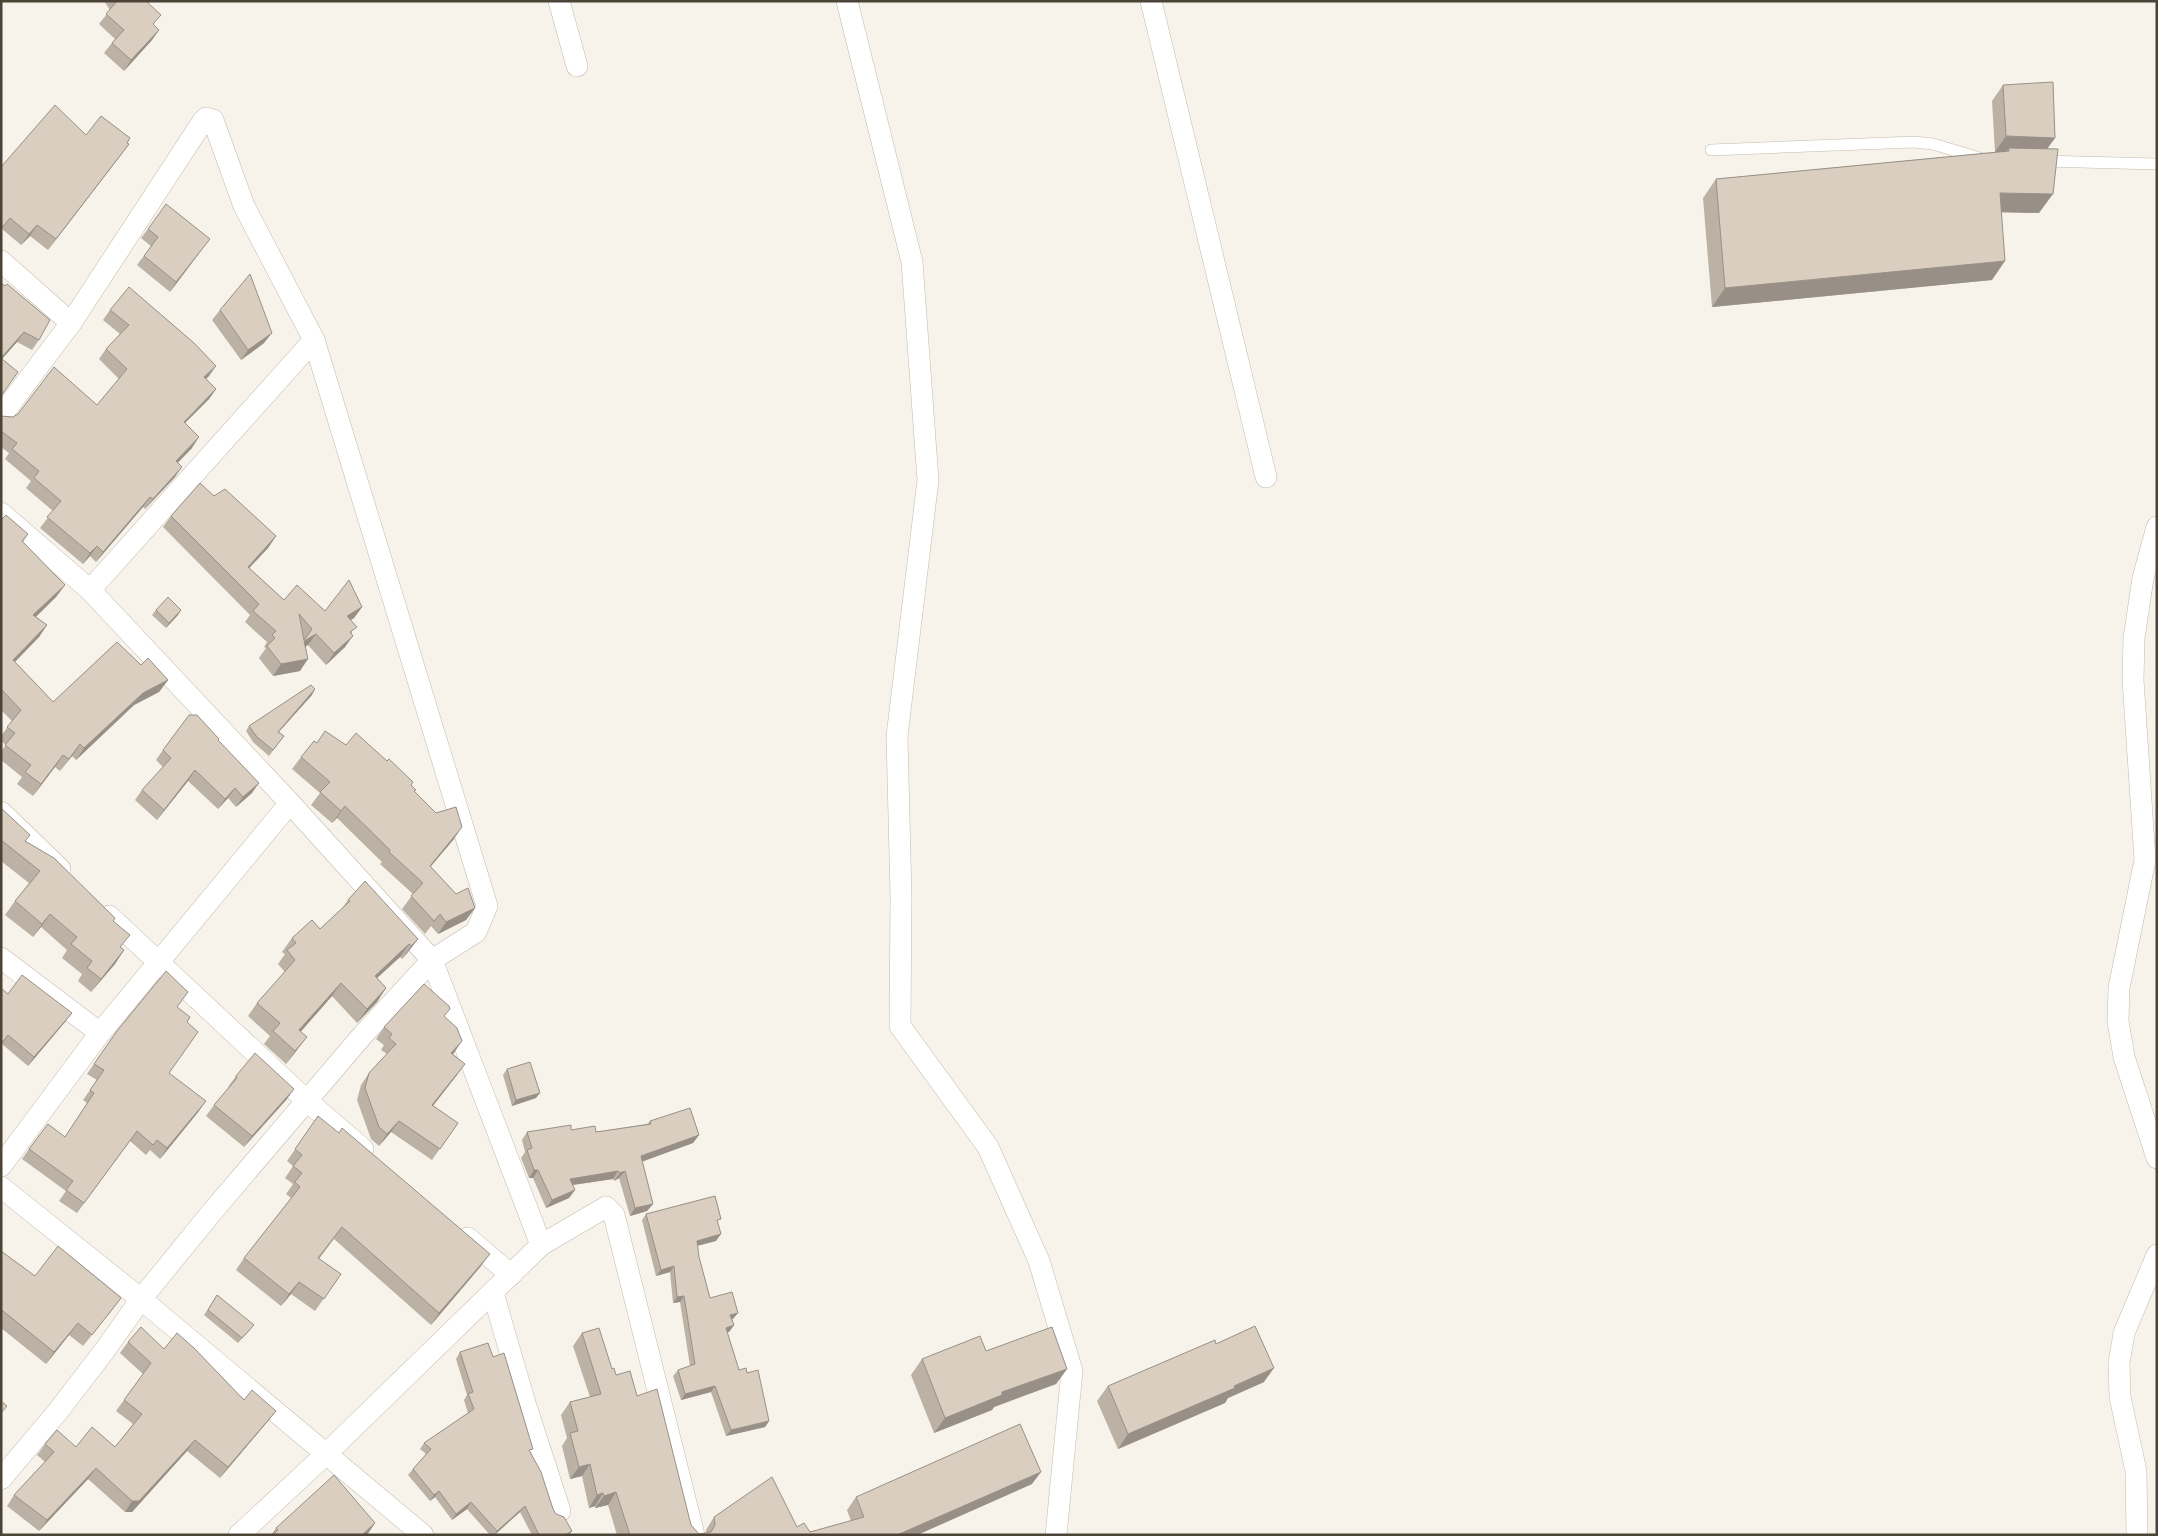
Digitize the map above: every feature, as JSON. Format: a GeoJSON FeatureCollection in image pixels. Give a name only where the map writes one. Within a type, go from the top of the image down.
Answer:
{"type":"FeatureCollection","features":[{"type":"Feature","properties":{"kind":"street"},"geometry":{"type":"LineString","coordinates":[[559,1],[578,66]]}},
{"type":"Feature","properties":{"kind":"street"},"geometry":{"type":"LineString","coordinates":[[847,1],[912,262],[928,480],[897,736],[901,897],[900,1026],[988,1147],[1039,1261],[1072,1371],[1056,1535]]}},
{"type":"Feature","properties":{"kind":"street"},"geometry":{"type":"LineString","coordinates":[[1151,1],[1266,478]]}},
{"type":"Feature","properties":{"kind":"street"},"geometry":{"type":"LineString","coordinates":[[1,416],[71,323],[206,118],[213,120],[244,206],[314,340],[487,906],[476,932],[432,960],[306,1100],[141,1299],[105,1350],[1,1479]]}},
{"type":"Feature","properties":{"kind":"street"},"geometry":{"type":"LineString","coordinates":[[1,261],[71,323]]}},
{"type":"Feature","properties":{"kind":"street"},"geometry":{"type":"LineString","coordinates":[[90,590],[314,340]]}},
{"type":"Feature","properties":{"kind":"street"},"geometry":{"type":"LineString","coordinates":[[1,513],[90,590],[290,803],[432,960],[541,1246]]}},
{"type":"Feature","properties":{"kind":"street"},"geometry":{"type":"LineString","coordinates":[[2157,527],[2142,578],[2134,638],[2133,680],[2145,860],[2119,988],[2118,1022],[2124,1057],[2157,1158]]}},
{"type":"Feature","properties":{"kind":"street"},"geometry":{"type":"LineString","coordinates":[[1,1166],[100,1033],[290,803]]}},
{"type":"Feature","properties":{"kind":"street"},"geometry":{"type":"LineString","coordinates":[[1,812],[72,881]]}},
{"type":"Feature","properties":{"kind":"street"},"geometry":{"type":"LineString","coordinates":[[93,901],[157,963],[306,1100],[375,1159]]}},
{"type":"Feature","properties":{"kind":"street"},"geometry":{"type":"LineString","coordinates":[[1,958],[100,1033]]}},
{"type":"Feature","properties":{"kind":"street"},"geometry":{"type":"LineString","coordinates":[[1,1187],[141,1299],[423,1535]]}},
{"type":"Feature","properties":{"kind":"street"},"geometry":{"type":"LineString","coordinates":[[238,1535],[326,1454],[541,1246],[606,1206],[614,1215],[694,1535]]}},
{"type":"Feature","properties":{"kind":"street"},"geometry":{"type":"LineString","coordinates":[[451,1224],[511,1275]]}},
{"type":"Feature","properties":{"kind":"street"},"geometry":{"type":"LineString","coordinates":[[2138,1535],[2136,1471],[2120,1397],[2119,1363],[2124,1333],[2157,1255]]}},
{"type":"Feature","properties":{"kind":"street"},"geometry":{"type":"LineString","coordinates":[[493,1293],[525,1403],[560,1511]]}},
{"type":"Feature","properties":{"kind":"lane"},"geometry":{"type":"LineString","coordinates":[[1711,150],[1914,142],[1933,144],[1985,159],[1995,160]]}},
{"type":"Feature","properties":{"kind":"lane"},"geometry":{"type":"LineString","coordinates":[[2033,161],[2157,164]]}},
{"type":"Feature","properties":{"kind":"building"},"geometry":{"type":"Polygon","coordinates":[[[117,1],[146,1],[161,15],[153,24],[159,30],[131,60],[112,43],[124,30],[106,14],[117,1]]]}},
{"type":"Feature","properties":{"kind":"building"},"geometry":{"type":"Polygon","coordinates":[[[2053,82],[2055,138],[2006,136],[2003,85],[2053,82]]]}},
{"type":"Feature","properties":{"kind":"building"},"geometry":{"type":"Polygon","coordinates":[[[55,105],[86,135],[101,116],[130,138],[127,143],[129,144],[56,239],[37,225],[29,234],[10,218],[1,229],[1,167],[55,105]]]}},
{"type":"Feature","properties":{"kind":"building"},"geometry":{"type":"Polygon","coordinates":[[[2009,148],[2058,149],[2053,194],[2000,193],[2005,261],[1725,288],[1716,179],[2009,151],[2009,148]]]}},
{"type":"Feature","properties":{"kind":"building"},"geometry":{"type":"Polygon","coordinates":[[[166,204],[210,239],[176,282],[144,256],[158,237],[148,229],[166,204]]]}},
{"type":"Feature","properties":{"kind":"building"},"geometry":{"type":"Polygon","coordinates":[[[250,274],[272,333],[248,350],[220,310],[250,274]]]}},
{"type":"Feature","properties":{"kind":"building"},"geometry":{"type":"Polygon","coordinates":[[[1,283],[5,286],[7,284],[50,320],[39,340],[24,332],[1,358],[1,283]]]}},
{"type":"Feature","properties":{"kind":"building"},"geometry":{"type":"Polygon","coordinates":[[[129,287],[194,343],[216,366],[204,377],[216,389],[184,422],[199,437],[176,461],[182,467],[153,499],[150,497],[103,552],[97,546],[90,553],[47,517],[61,501],[34,478],[39,471],[12,449],[17,443],[1,431],[1,416],[13,417],[18,414],[54,367],[97,405],[127,369],[106,349],[129,325],[110,310],[129,287]]]}},
{"type":"Feature","properties":{"kind":"building"},"geometry":{"type":"Polygon","coordinates":[[[1,358],[18,372],[1,396],[1,358]]]}},
{"type":"Feature","properties":{"kind":"building"},"geometry":{"type":"Polygon","coordinates":[[[200,483],[214,496],[225,489],[276,536],[248,567],[284,600],[297,585],[325,611],[349,580],[362,607],[347,616],[357,627],[350,632],[353,636],[334,653],[316,634],[304,641],[308,659],[281,664],[267,646],[275,638],[272,635],[276,631],[253,611],[259,604],[171,516],[200,483]],[[299,614],[304,640],[312,629],[299,614]]]}},
{"type":"Feature","properties":{"kind":"building"},"geometry":{"type":"Polygon","coordinates":[[[6,515],[28,534],[22,541],[65,585],[33,615],[47,625],[13,660],[53,702],[117,642],[141,665],[148,658],[168,680],[143,693],[84,748],[80,744],[69,759],[63,755],[41,784],[25,772],[31,765],[5,745],[15,733],[7,727],[21,710],[1,689],[1,520],[6,515]]]}},
{"type":"Feature","properties":{"kind":"building"},"geometry":{"type":"Polygon","coordinates":[[[168,597],[181,610],[169,623],[156,610],[168,597]]]}},
{"type":"Feature","properties":{"kind":"building"},"geometry":{"type":"Polygon","coordinates":[[[311,685],[315,689],[278,732],[284,736],[273,750],[257,737],[249,726],[311,685]]]}},
{"type":"Feature","properties":{"kind":"building"},"geometry":{"type":"Polygon","coordinates":[[[189,715],[197,715],[259,783],[243,797],[235,788],[225,799],[195,770],[164,810],[142,790],[171,758],[163,750],[189,715]]]}},
{"type":"Feature","properties":{"kind":"building"},"geometry":{"type":"Polygon","coordinates":[[[325,731],[346,745],[356,733],[387,761],[389,759],[413,782],[411,785],[416,790],[414,791],[436,813],[456,807],[462,827],[430,866],[456,894],[468,888],[475,908],[446,922],[440,914],[434,921],[411,896],[423,883],[389,852],[390,850],[345,806],[341,811],[320,792],[330,782],[301,757],[314,741],[317,743],[325,731]]]}},
{"type":"Feature","properties":{"kind":"building"},"geometry":{"type":"Polygon","coordinates":[[[1,808],[30,835],[25,841],[54,858],[115,918],[113,921],[130,935],[120,947],[124,950],[101,979],[87,968],[92,961],[71,944],[77,937],[50,914],[42,924],[15,901],[40,871],[1,840],[1,808]]]}},
{"type":"Feature","properties":{"kind":"building"},"geometry":{"type":"Polygon","coordinates":[[[365,881],[418,939],[411,946],[409,944],[375,976],[386,988],[367,1009],[341,983],[299,1030],[307,1037],[295,1051],[273,1031],[280,1023],[257,1003],[295,960],[287,950],[296,943],[292,938],[312,920],[320,929],[350,901],[348,900],[365,881]]]}},
{"type":"Feature","properties":{"kind":"building"},"geometry":{"type":"Polygon","coordinates":[[[166,971],[188,992],[177,1007],[190,1017],[187,1022],[198,1032],[169,1073],[206,1101],[167,1148],[157,1140],[153,1145],[137,1131],[84,1203],[66,1190],[73,1181],[29,1149],[48,1124],[65,1137],[94,1093],[90,1090],[104,1070],[94,1064],[117,1031],[166,971]]]}},
{"type":"Feature","properties":{"kind":"building"},"geometry":{"type":"Polygon","coordinates":[[[22,975],[72,1013],[34,1057],[8,1035],[1,1044],[1,988],[8,994],[22,975]]]}},
{"type":"Feature","properties":{"kind":"building"},"geometry":{"type":"Polygon","coordinates":[[[424,984],[449,1006],[450,1009],[444,1016],[457,1028],[462,1041],[451,1053],[465,1064],[432,1105],[458,1123],[440,1149],[399,1121],[387,1134],[379,1127],[365,1088],[369,1073],[396,1044],[389,1038],[392,1034],[384,1027],[424,984]]]}},
{"type":"Feature","properties":{"kind":"building"},"geometry":{"type":"Polygon","coordinates":[[[255,1053],[294,1089],[252,1136],[214,1105],[255,1053]]]}},
{"type":"Feature","properties":{"kind":"building"},"geometry":{"type":"Polygon","coordinates":[[[530,1062],[540,1093],[516,1100],[507,1069],[530,1062]]]}},
{"type":"Feature","properties":{"kind":"building"},"geometry":{"type":"Polygon","coordinates":[[[690,1108],[699,1135],[641,1156],[653,1204],[635,1208],[625,1171],[570,1179],[575,1190],[552,1200],[538,1170],[534,1170],[527,1150],[532,1148],[527,1132],[571,1125],[571,1130],[595,1126],[596,1132],[651,1124],[650,1121],[690,1108]]]}},
{"type":"Feature","properties":{"kind":"building"},"geometry":{"type":"Polygon","coordinates":[[[318,1116],[339,1133],[342,1128],[490,1254],[439,1313],[342,1227],[318,1258],[341,1274],[324,1299],[299,1282],[289,1294],[244,1258],[300,1187],[295,1182],[302,1173],[293,1166],[302,1155],[295,1149],[318,1116]]]}},
{"type":"Feature","properties":{"kind":"building"},"geometry":{"type":"Polygon","coordinates":[[[715,1196],[721,1219],[717,1220],[721,1234],[697,1241],[699,1257],[710,1298],[732,1292],[738,1313],[730,1315],[734,1325],[726,1328],[739,1370],[746,1368],[747,1373],[758,1370],[769,1421],[731,1430],[715,1386],[685,1394],[678,1370],[695,1364],[684,1296],[677,1297],[674,1266],[661,1270],[646,1214],[715,1196]]]}},
{"type":"Feature","properties":{"kind":"building"},"geometry":{"type":"Polygon","coordinates":[[[58,1246],[121,1298],[92,1335],[78,1323],[54,1352],[3,1311],[1,1312],[1,1251],[35,1276],[58,1246]]]}},
{"type":"Feature","properties":{"kind":"building"},"geometry":{"type":"Polygon","coordinates":[[[217,1295],[254,1325],[242,1338],[208,1310],[217,1295]]]}},
{"type":"Feature","properties":{"kind":"building"},"geometry":{"type":"Polygon","coordinates":[[[1255,1326],[1274,1368],[1234,1386],[1235,1388],[1128,1434],[1108,1386],[1215,1340],[1216,1344],[1255,1326]]]}},
{"type":"Feature","properties":{"kind":"building"},"geometry":{"type":"Polygon","coordinates":[[[141,1327],[164,1349],[177,1333],[244,1400],[252,1390],[276,1411],[228,1467],[195,1440],[139,1501],[132,1501],[96,1468],[47,1520],[14,1495],[54,1452],[45,1444],[57,1430],[76,1447],[92,1427],[115,1447],[142,1414],[124,1400],[151,1363],[128,1342],[141,1327]]]}},
{"type":"Feature","properties":{"kind":"building"},"geometry":{"type":"Polygon","coordinates":[[[1052,1327],[1067,1369],[1002,1392],[1002,1395],[945,1418],[922,1359],[980,1336],[986,1351],[1052,1327]]]}},
{"type":"Feature","properties":{"kind":"building"},"geometry":{"type":"Polygon","coordinates":[[[599,1328],[612,1369],[614,1368],[616,1375],[630,1371],[637,1396],[657,1389],[691,1525],[699,1534],[711,1532],[715,1525],[714,1517],[772,1477],[797,1527],[804,1523],[810,1532],[864,1517],[856,1497],[1020,1424],[1041,1472],[897,1535],[630,1535],[616,1492],[604,1496],[603,1493],[597,1495],[590,1464],[579,1467],[570,1433],[578,1431],[570,1402],[601,1394],[582,1333],[599,1328]]]}},
{"type":"Feature","properties":{"kind":"building"},"geometry":{"type":"Polygon","coordinates":[[[488,1343],[493,1357],[504,1353],[533,1449],[529,1450],[541,1472],[553,1509],[556,1514],[564,1517],[572,1531],[565,1535],[539,1535],[525,1506],[497,1531],[471,1502],[456,1514],[439,1491],[434,1495],[413,1469],[431,1449],[424,1443],[474,1409],[468,1394],[473,1392],[460,1352],[488,1343]]]}},
{"type":"Feature","properties":{"kind":"building"},"geometry":{"type":"Polygon","coordinates":[[[1,1401],[7,1406],[1,1413],[1,1401]]]}},
{"type":"Feature","properties":{"kind":"building"},"geometry":{"type":"Polygon","coordinates":[[[334,1475],[375,1523],[362,1535],[273,1535],[278,1530],[276,1528],[334,1475]]]}}]}
